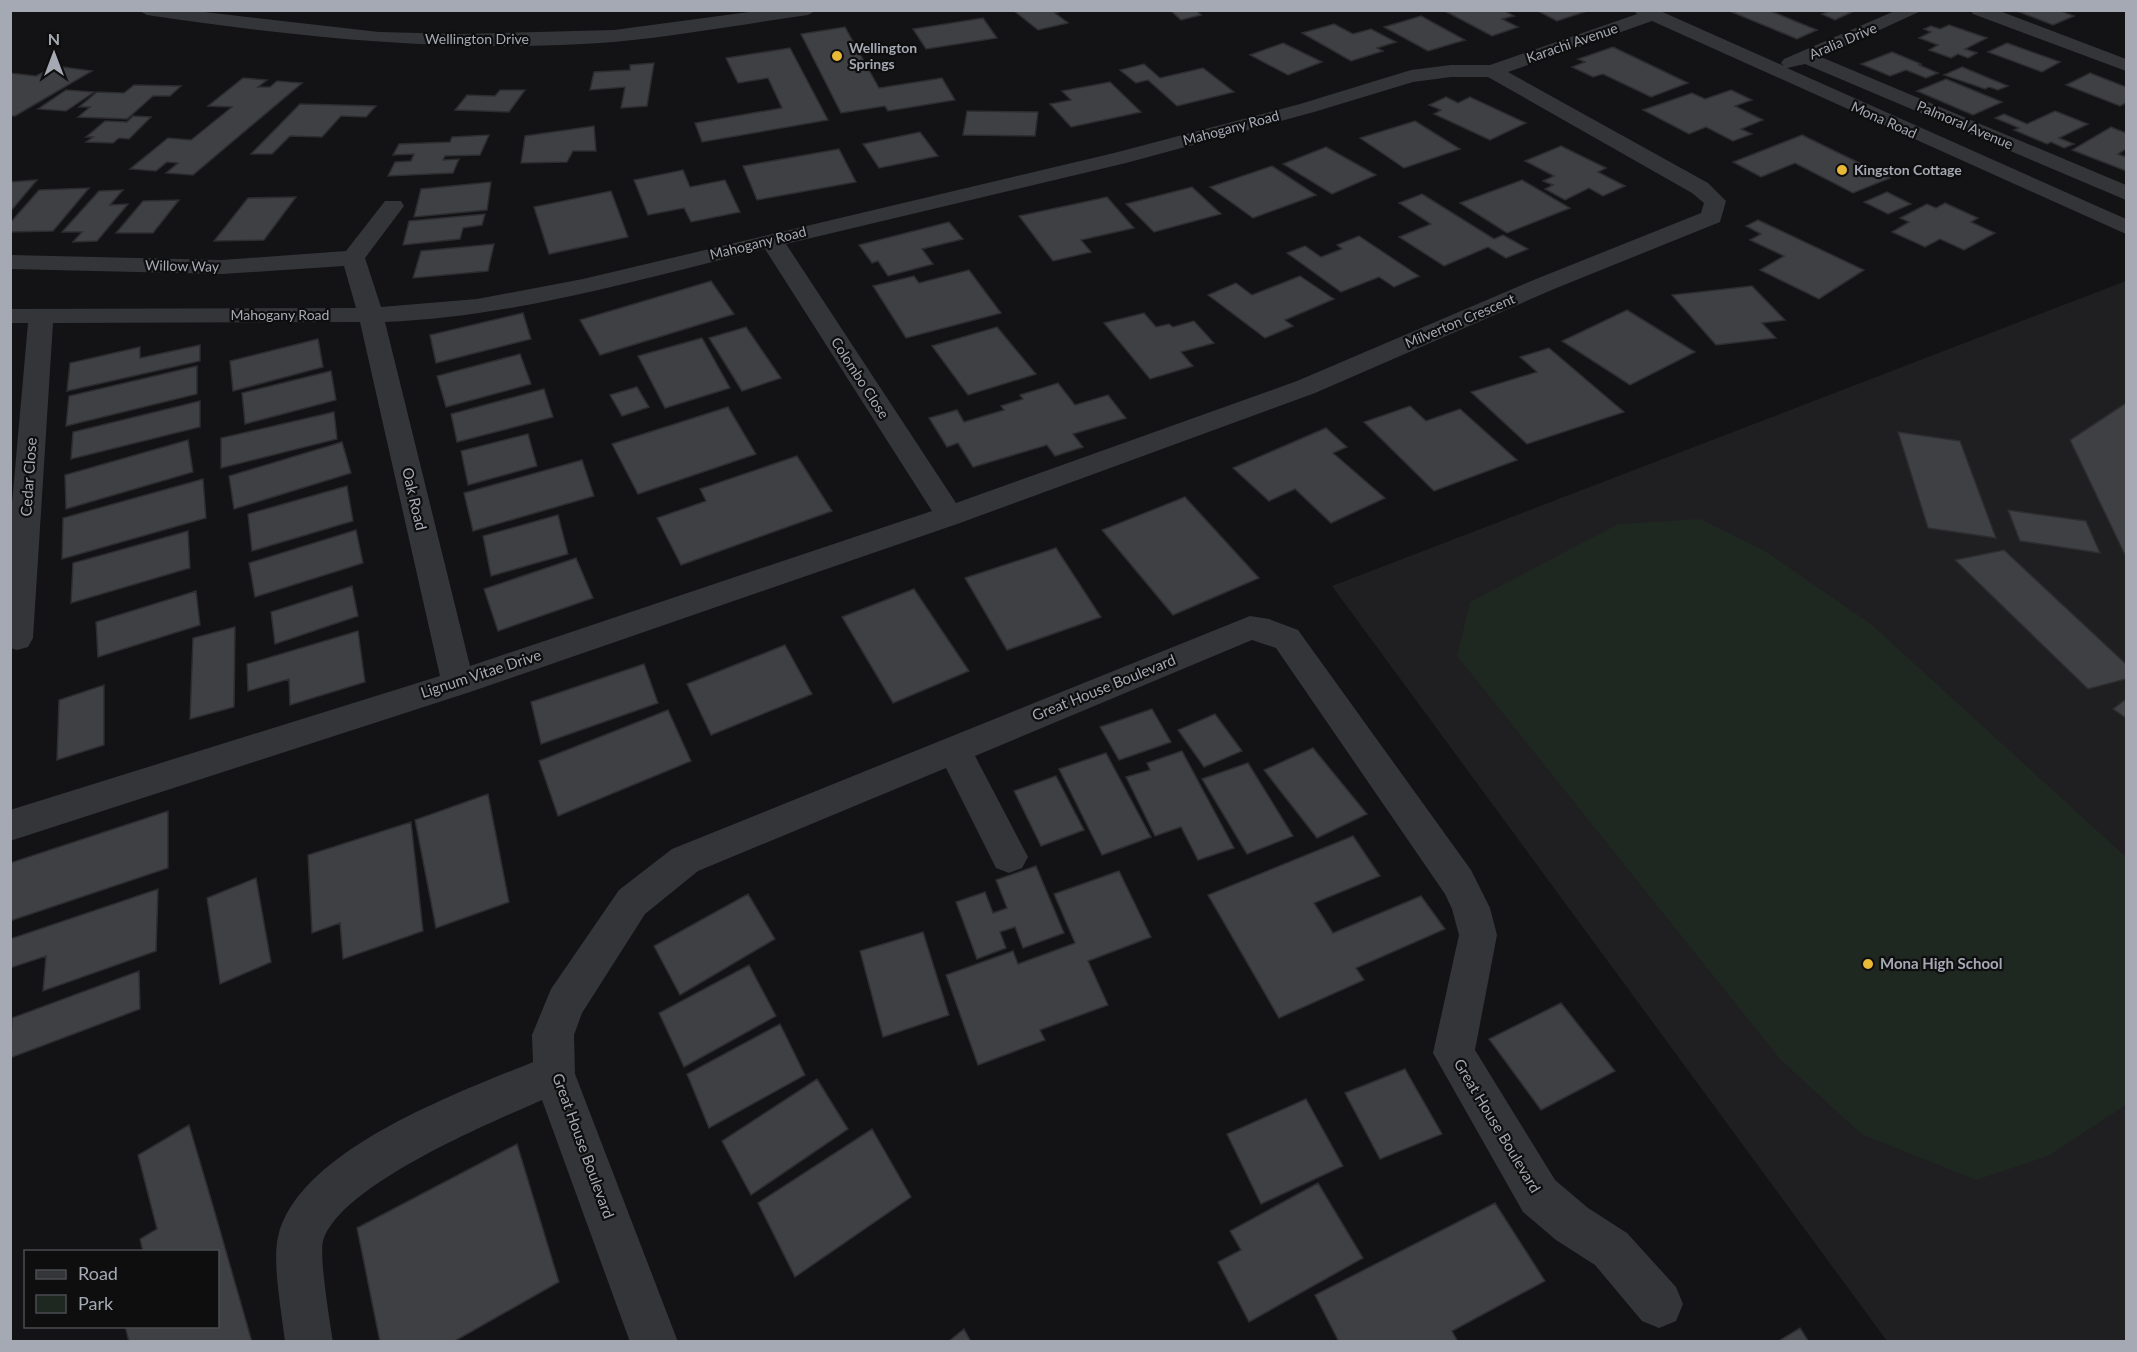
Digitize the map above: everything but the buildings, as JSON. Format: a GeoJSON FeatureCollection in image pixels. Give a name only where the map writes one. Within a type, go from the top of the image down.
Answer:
{"type":"FeatureCollection","features":[{"type":"Feature","properties":{"kind":"street","name":"Wellington Drive"},"geometry":{"type":"LineString","coordinates":[[147,10],[249,25],[379,38],[461,40],[614,36],[808,10]]}},
{"type":"Feature","properties":{"kind":"street"},"geometry":{"type":"LineString","coordinates":[[1979,10],[2127,65]]}},
{"type":"Feature","properties":{"kind":"street","name":"Aralia Drive"},"geometry":{"type":"LineString","coordinates":[[1772,70],[1906,12]]}},
{"type":"Feature","properties":{"kind":"street","name":"Mona Road"},"geometry":{"type":"LineString","coordinates":[[1647,13],[2127,227]]}},
{"type":"Feature","properties":{"kind":"street","name":"Karachi Avenue"},"geometry":{"type":"LineString","coordinates":[[1492,71],[1647,13]]}},
{"type":"Feature","properties":{"kind":"street","name":"Palmoral Avenue"},"geometry":{"type":"LineString","coordinates":[[1804,57],[2127,193]]}},
{"type":"Feature","properties":{"kind":"street","name":"Mahogany Road"},"geometry":{"type":"LineString","coordinates":[[10,316],[371,315],[421,313],[477,306],[559,290],[1118,158],[1307,108],[1411,76],[1451,71],[1492,71]]}},
{"type":"Feature","properties":{"kind":"street","name":"Milverton Crescent"},"geometry":{"type":"LineString","coordinates":[[950,516],[1306,387],[1545,284],[1712,217],[1715,201],[1700,188],[1492,71]]}},
{"type":"Feature","properties":{"kind":"street"},"geometry":{"type":"LineString","coordinates":[[371,315],[353,258],[393,206]]}},
{"type":"Feature","properties":{"kind":"street","name":"Colombo Close"},"geometry":{"type":"LineString","coordinates":[[771,240],[950,516]]}},
{"type":"Feature","properties":{"kind":"street","name":"Willow Way"},"geometry":{"type":"LineString","coordinates":[[10,262],[222,267],[353,258]]}},
{"type":"Feature","properties":{"kind":"street","name":"Oak Road"},"geometry":{"type":"LineString","coordinates":[[371,315],[458,683]]}},
{"type":"Feature","properties":{"kind":"street","name":"Cedar Close"},"geometry":{"type":"LineString","coordinates":[[17,639],[41,316]]}},
{"type":"Feature","properties":{"kind":"street","name":"Lignum Vitae Drive"},"geometry":{"type":"LineString","coordinates":[[10,825],[458,683],[950,516]]}},
{"type":"Feature","properties":{"kind":"street","name":"Great House Boulevard"},"geometry":{"type":"LineString","coordinates":[[654,1341],[554,1074],[553,1035],[565,1003],[632,902],[685,860],[1250,628],[1287,639],[1458,882],[1471,908],[1478,935],[1454,1053],[1474,1091],[1539,1196],[1572,1224],[1611,1249],[1659,1304]]}},
{"type":"Feature","properties":{"kind":"street"},"geometry":{"type":"LineString","coordinates":[[954,749],[1009,858]]}},
{"type":"Feature","properties":{"kind":"street"},"geometry":{"type":"LineString","coordinates":[[309,1341],[300,1239],[318,1205],[361,1170],[424,1131],[554,1074]]}},
{"type":"Feature","properties":{"kind":"shaded area","name":"Mona High School"},"geometry":{"type":"Polygon","coordinates":[[[2126,281],[2126,1341],[1887,1341],[1332,586],[2126,281]]]}},
{"type":"Feature","properties":{"kind":"green space"},"geometry":{"type":"Polygon","coordinates":[[[1700,519],[1765,551],[1872,625],[2126,857],[2126,1105],[2048,1156],[1976,1180],[1861,1134],[1780,1059],[1457,656],[1470,602],[1618,524],[1700,519]]]}},
{"type":"Feature","properties":{"kind":"place","name":"Wellington Springs"},"geometry":{"type":"Point","coordinates":[837,56]}},
{"type":"Feature","properties":{"kind":"place","name":"Kingston Cottage"},"geometry":{"type":"Point","coordinates":[1842,170]}},
{"type":"Feature","properties":{"kind":"place","name":"Mona High School"},"geometry":{"type":"Point","coordinates":[1868,964]}}]}
